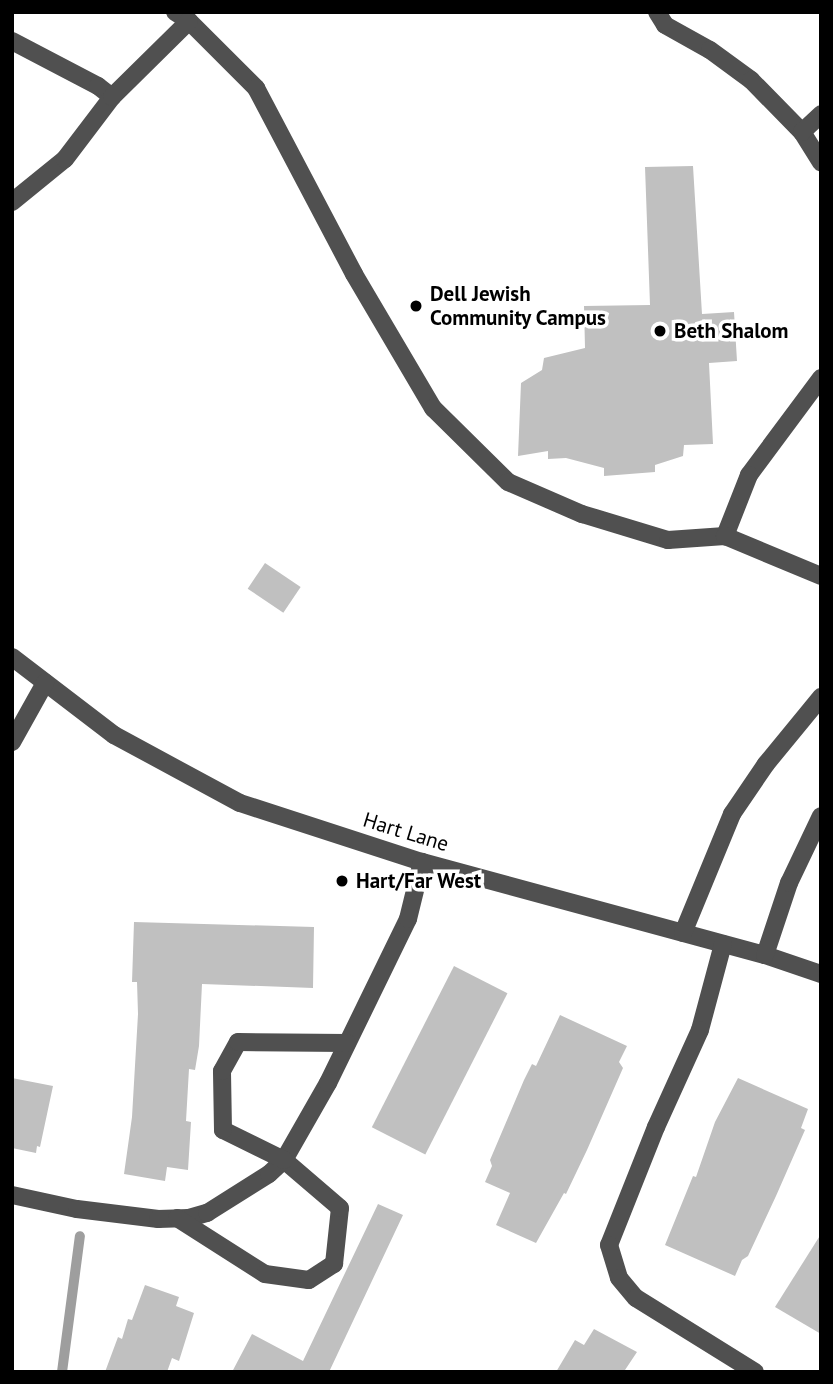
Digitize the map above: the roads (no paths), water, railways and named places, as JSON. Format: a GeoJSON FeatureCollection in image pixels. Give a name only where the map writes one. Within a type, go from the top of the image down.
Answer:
{"type":"FeatureCollection","features":[{"type":"Feature","properties":{"kind":"street"},"geometry":{"type":"LineString","coordinates":[[657,12],[666,25],[710,50],[751,80],[802,132],[821,163]]}},
{"type":"Feature","properties":{"kind":"street"},"geometry":{"type":"LineString","coordinates":[[12,202],[65,159],[112,97],[182,17],[256,88],[354,274],[433,408],[508,482],[582,514],[668,540],[725,536],[821,576]]}},
{"type":"Feature","properties":{"kind":"street"},"geometry":{"type":"LineString","coordinates":[[12,41],[98,86],[112,97]]}},
{"type":"Feature","properties":{"kind":"street"},"geometry":{"type":"LineString","coordinates":[[802,132],[821,114]]}},
{"type":"Feature","properties":{"kind":"street"},"geometry":{"type":"LineString","coordinates":[[725,536],[750,475],[821,378]]}},
{"type":"Feature","properties":{"kind":"street","name":"Hart Lane"},"geometry":{"type":"LineString","coordinates":[[12,657],[114,735],[240,803],[422,862],[723,944],[821,974]]}},
{"type":"Feature","properties":{"kind":"street"},"geometry":{"type":"LineString","coordinates":[[12,742],[45,683]]}},
{"type":"Feature","properties":{"kind":"street"},"geometry":{"type":"LineString","coordinates":[[683,933],[732,814],[766,764],[821,697]]}},
{"type":"Feature","properties":{"kind":"street"},"geometry":{"type":"LineString","coordinates":[[765,956],[789,883],[821,816]]}},
{"type":"Feature","properties":{"kind":"street"},"geometry":{"type":"LineString","coordinates":[[12,1195],[77,1209],[177,1218],[207,1213],[270,1174],[284,1160],[347,1043],[408,919],[422,862]]}},
{"type":"Feature","properties":{"kind":"street"},"geometry":{"type":"LineString","coordinates":[[723,944],[700,1030],[656,1128],[610,1245],[619,1278],[636,1298],[755,1372]]}},
{"type":"Feature","properties":{"kind":"street"},"geometry":{"type":"LineString","coordinates":[[177,1218],[265,1274],[309,1280],[334,1264],[340,1208],[284,1160],[223,1130],[222,1071],[239,1042],[347,1043]]}},
{"type":"Feature","properties":{"kind":"waterway"},"geometry":{"type":"LineString","coordinates":[[62,1372],[80,1236]]}},
{"type":"Feature","properties":{"kind":"place","name":"Dell Jewish Community Campus"},"geometry":{"type":"Point","coordinates":[416,306]}},
{"type":"Feature","properties":{"kind":"place","name":"Beth Shalom"},"geometry":{"type":"Point","coordinates":[660,331]}},
{"type":"Feature","properties":{"kind":"place","name":"Hart/Far West"},"geometry":{"type":"Point","coordinates":[342,881]}}]}
